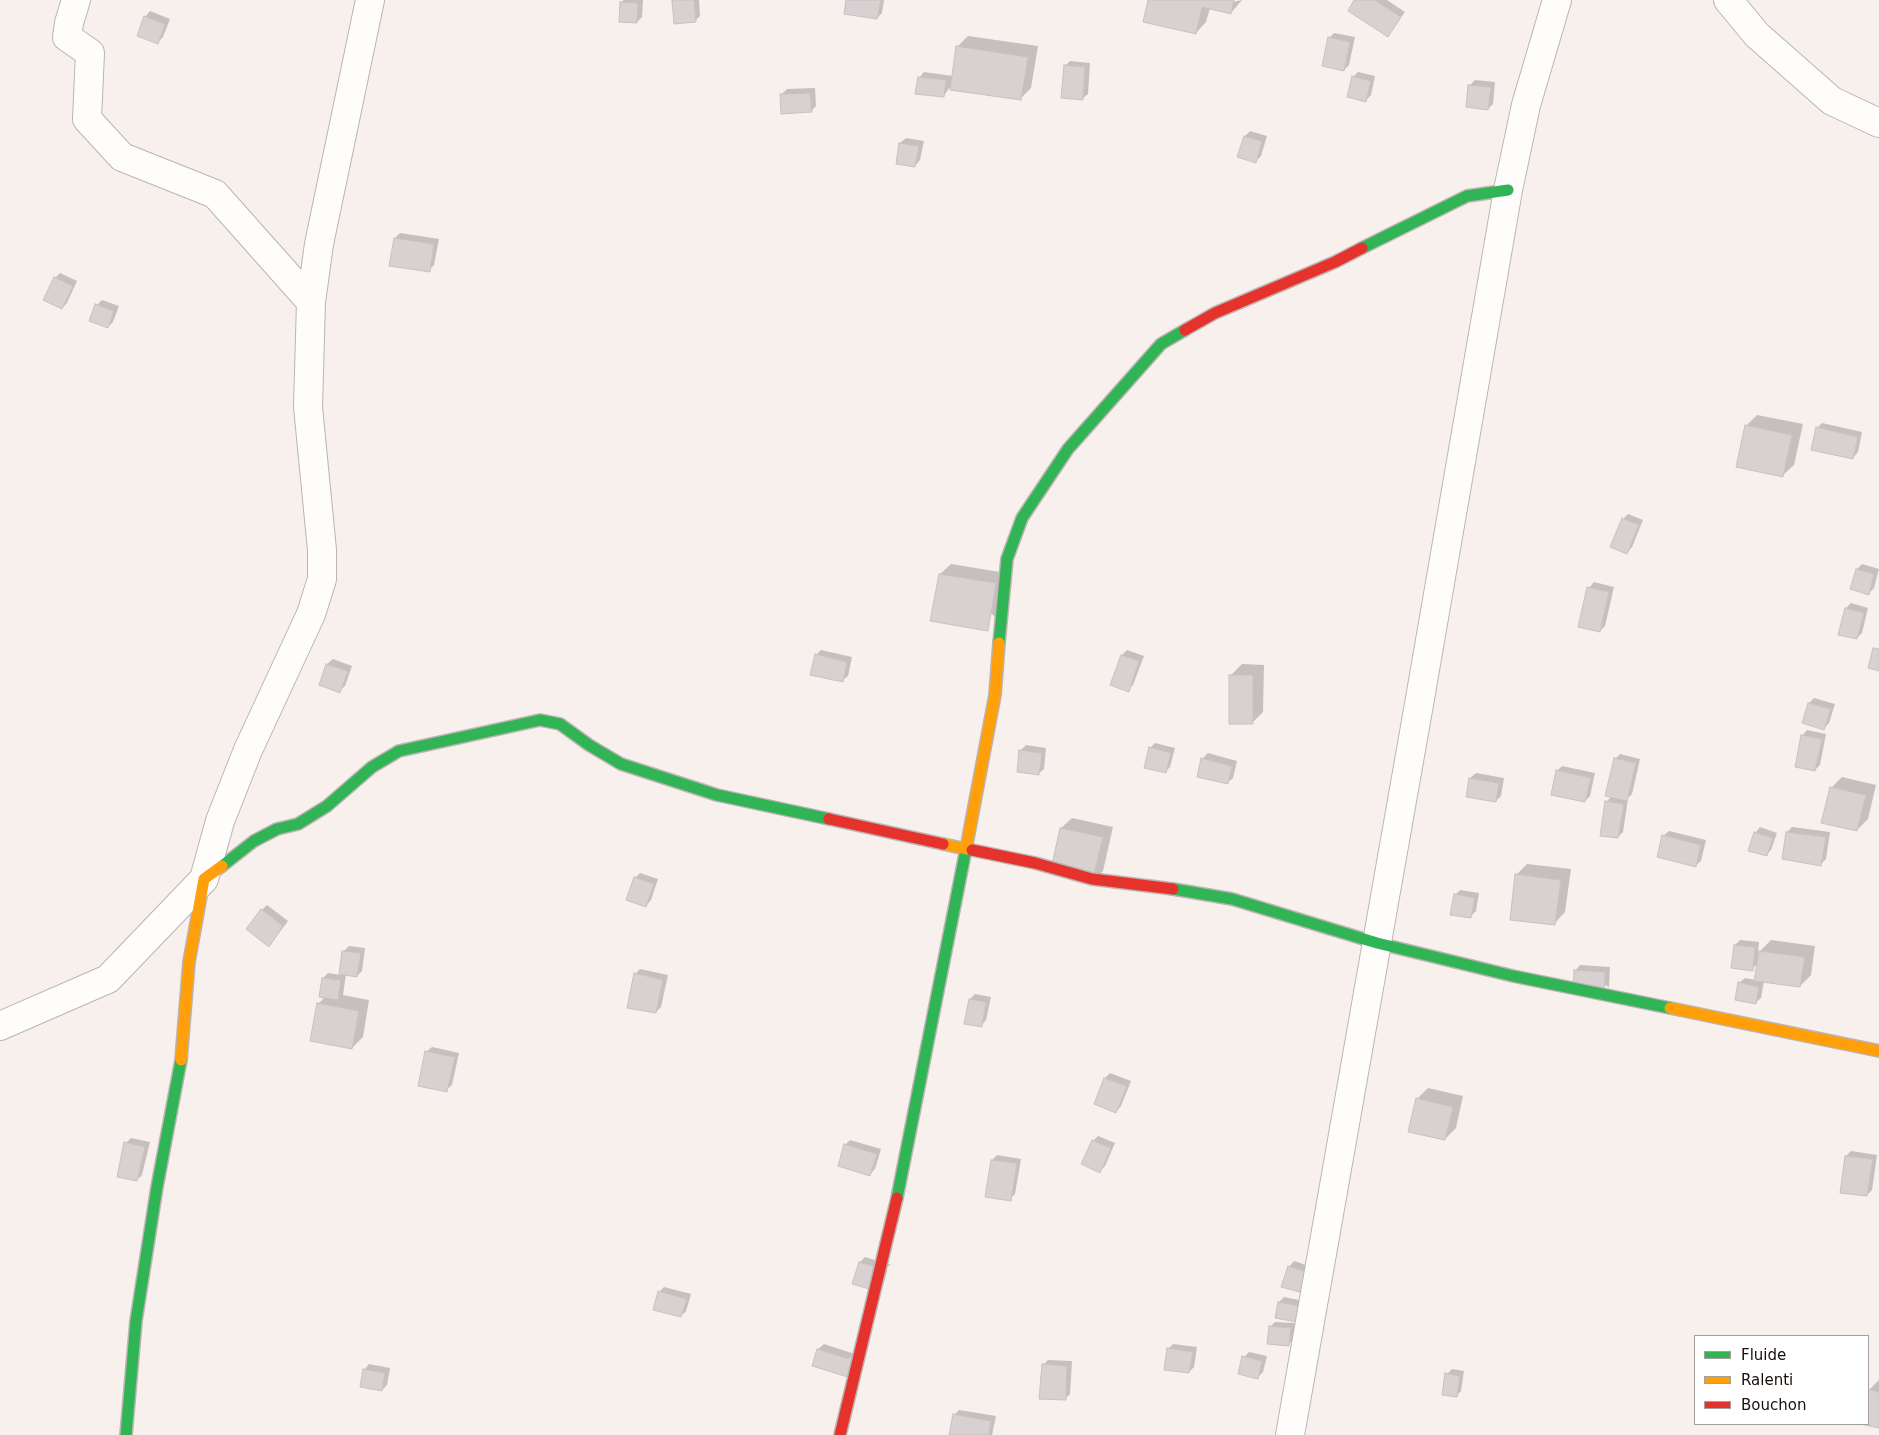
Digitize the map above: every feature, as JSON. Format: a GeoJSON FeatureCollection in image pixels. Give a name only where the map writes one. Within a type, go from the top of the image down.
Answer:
{"type":"FeatureCollection","features":[{"type":"Feature","properties":{"kind":"street"},"geometry":{"type":"LineString","coordinates":[[76,0],[68,23],[67,37],[90,53],[87,119],[122,157],[215,194],[311,302]]}},
{"type":"Feature","properties":{"kind":"street"},"geometry":{"type":"LineString","coordinates":[[126,1435],[136,1321],[157,1187],[184,1051],[190,962],[204,879],[220,821],[248,750],[311,614],[322,579],[321,541],[308,407],[311,302],[319,244],[370,0]]}},
{"type":"Feature","properties":{"kind":"street"},"geometry":{"type":"LineString","coordinates":[[1290,1435],[1508,186],[1526,105],[1557,0]]}},
{"type":"Feature","properties":{"kind":"street"},"geometry":{"type":"LineString","coordinates":[[1728,0],[1758,35],[1832,100],[1879,123]]}},
{"type":"Feature","properties":{"kind":"street"},"geometry":{"type":"LineString","coordinates":[[840,1435],[895,1208],[995,695],[1001,609],[1007,559],[1022,518],[1068,448],[1161,344],[1215,313],[1335,262],[1467,196],[1508,186]]}},
{"type":"Feature","properties":{"kind":"street"},"geometry":{"type":"LineString","coordinates":[[0,1026],[108,979],[204,879],[254,841],[277,829],[298,824],[327,806],[372,767],[399,751],[540,720],[560,724],[589,745],[621,764],[717,795],[1035,863],[1092,878],[1191,891],[1232,899],[1377,943],[1513,976],[1879,1051]]}},
{"type":"Feature","properties":{"kind":"building"},"geometry":{"type":"Polygon","coordinates":[[[672,0],[694,0],[696,22],[674,24],[672,0]]]}},
{"type":"Feature","properties":{"kind":"building"},"geometry":{"type":"Polygon","coordinates":[[[846,0],[881,0],[877,19],[844,14],[846,0]]]}},
{"type":"Feature","properties":{"kind":"building"},"geometry":{"type":"Polygon","coordinates":[[[1148,0],[1234,0],[1231,14],[1202,7],[1196,34],[1143,22],[1148,0]]]}},
{"type":"Feature","properties":{"kind":"building"},"geometry":{"type":"Polygon","coordinates":[[[1354,0],[1375,0],[1401,17],[1388,37],[1348,11],[1354,0]]]}},
{"type":"Feature","properties":{"kind":"building"},"geometry":{"type":"Polygon","coordinates":[[[620,2],[638,3],[637,23],[619,22],[620,2]]]}},
{"type":"Feature","properties":{"kind":"building"},"geometry":{"type":"Polygon","coordinates":[[[144,16],[165,24],[158,44],[137,36],[144,16]]]}},
{"type":"Feature","properties":{"kind":"building"},"geometry":{"type":"Polygon","coordinates":[[[1328,37],[1350,42],[1344,71],[1322,66],[1328,37]]]}},
{"type":"Feature","properties":{"kind":"building"},"geometry":{"type":"Polygon","coordinates":[[[956,46],[1028,57],[1021,100],[950,90],[956,46]]]}},
{"type":"Feature","properties":{"kind":"building"},"geometry":{"type":"Polygon","coordinates":[[[1064,65],[1085,67],[1083,100],[1061,98],[1064,65]]]}},
{"type":"Feature","properties":{"kind":"building"},"geometry":{"type":"Polygon","coordinates":[[[1352,76],[1371,81],[1366,102],[1347,97],[1352,76]]]}},
{"type":"Feature","properties":{"kind":"building"},"geometry":{"type":"Polygon","coordinates":[[[918,77],[946,80],[944,97],[915,94],[918,77]]]}},
{"type":"Feature","properties":{"kind":"building"},"geometry":{"type":"Polygon","coordinates":[[[1468,85],[1491,87],[1488,110],[1466,107],[1468,85]]]}},
{"type":"Feature","properties":{"kind":"building"},"geometry":{"type":"Polygon","coordinates":[[[810,93],[812,112],[781,114],[780,94],[810,93]]]}},
{"type":"Feature","properties":{"kind":"building"},"geometry":{"type":"Polygon","coordinates":[[[1244,136],[1262,141],[1256,163],[1237,157],[1244,136]]]}},
{"type":"Feature","properties":{"kind":"building"},"geometry":{"type":"Polygon","coordinates":[[[899,143],[919,146],[915,167],[896,164],[899,143]]]}},
{"type":"Feature","properties":{"kind":"building"},"geometry":{"type":"Polygon","coordinates":[[[394,238],[434,244],[430,272],[389,266],[394,238]]]}},
{"type":"Feature","properties":{"kind":"building"},"geometry":{"type":"Polygon","coordinates":[[[54,277],[73,286],[62,309],[43,300],[54,277]]]}},
{"type":"Feature","properties":{"kind":"building"},"geometry":{"type":"Polygon","coordinates":[[[95,304],[114,311],[108,328],[89,321],[95,304]]]}},
{"type":"Feature","properties":{"kind":"building"},"geometry":{"type":"Polygon","coordinates":[[[1745,425],[1792,435],[1783,477],[1736,467],[1745,425]]]}},
{"type":"Feature","properties":{"kind":"building"},"geometry":{"type":"Polygon","coordinates":[[[1816,427],[1858,437],[1853,459],[1811,450],[1816,427]]]}},
{"type":"Feature","properties":{"kind":"building"},"geometry":{"type":"Polygon","coordinates":[[[1622,518],[1639,525],[1627,554],[1610,547],[1622,518]]]}},
{"type":"Feature","properties":{"kind":"building"},"geometry":{"type":"Polygon","coordinates":[[[1856,569],[1874,574],[1869,595],[1850,589],[1856,569]]]}},
{"type":"Feature","properties":{"kind":"building"},"geometry":{"type":"Polygon","coordinates":[[[939,574],[996,583],[988,631],[930,621],[939,574]]]}},
{"type":"Feature","properties":{"kind":"building"},"geometry":{"type":"Polygon","coordinates":[[[1587,587],[1609,592],[1600,632],[1578,627],[1587,587]]]}},
{"type":"Feature","properties":{"kind":"building"},"geometry":{"type":"Polygon","coordinates":[[[1845,608],[1864,613],[1857,639],[1838,635],[1845,608]]]}},
{"type":"Feature","properties":{"kind":"building"},"geometry":{"type":"Polygon","coordinates":[[[1873,648],[1879,649],[1879,671],[1868,668],[1873,648]]]}},
{"type":"Feature","properties":{"kind":"building"},"geometry":{"type":"Polygon","coordinates":[[[815,654],[847,662],[843,682],[810,675],[815,654]]]}},
{"type":"Feature","properties":{"kind":"building"},"geometry":{"type":"Polygon","coordinates":[[[1121,655],[1139,661],[1129,692],[1110,685],[1121,655]]]}},
{"type":"Feature","properties":{"kind":"building"},"geometry":{"type":"Polygon","coordinates":[[[326,664],[348,671],[340,693],[319,685],[326,664]]]}},
{"type":"Feature","properties":{"kind":"building"},"geometry":{"type":"Polygon","coordinates":[[[1229,675],[1253,675],[1253,724],[1229,724],[1229,675]]]}},
{"type":"Feature","properties":{"kind":"building"},"geometry":{"type":"Polygon","coordinates":[[[1808,703],[1831,709],[1824,730],[1802,723],[1808,703]]]}},
{"type":"Feature","properties":{"kind":"building"},"geometry":{"type":"Polygon","coordinates":[[[1801,735],[1822,739],[1815,771],[1795,767],[1801,735]]]}},
{"type":"Feature","properties":{"kind":"building"},"geometry":{"type":"Polygon","coordinates":[[[1149,747],[1171,753],[1166,773],[1144,768],[1149,747]]]}},
{"type":"Feature","properties":{"kind":"building"},"geometry":{"type":"Polygon","coordinates":[[[1019,750],[1042,753],[1039,775],[1017,772],[1019,750]]]}},
{"type":"Feature","properties":{"kind":"building"},"geometry":{"type":"Polygon","coordinates":[[[1201,758],[1232,766],[1228,784],[1197,777],[1201,758]]]}},
{"type":"Feature","properties":{"kind":"building"},"geometry":{"type":"Polygon","coordinates":[[[1614,758],[1636,763],[1627,801],[1605,796],[1614,758]]]}},
{"type":"Feature","properties":{"kind":"building"},"geometry":{"type":"Polygon","coordinates":[[[1556,770],[1591,778],[1585,802],[1551,795],[1556,770]]]}},
{"type":"Feature","properties":{"kind":"building"},"geometry":{"type":"Polygon","coordinates":[[[1469,778],[1499,783],[1496,802],[1466,797],[1469,778]]]}},
{"type":"Feature","properties":{"kind":"building"},"geometry":{"type":"Polygon","coordinates":[[[1830,787],[1866,795],[1857,831],[1821,823],[1830,787]]]}},
{"type":"Feature","properties":{"kind":"building"},"geometry":{"type":"Polygon","coordinates":[[[1605,801],[1624,804],[1618,838],[1600,836],[1605,801]]]}},
{"type":"Feature","properties":{"kind":"building"},"geometry":{"type":"Polygon","coordinates":[[[1060,828],[1103,837],[1092,883],[1050,874],[1060,828]]]}},
{"type":"Feature","properties":{"kind":"building"},"geometry":{"type":"Polygon","coordinates":[[[1754,832],[1773,838],[1767,856],[1748,851],[1754,832]]]}},
{"type":"Feature","properties":{"kind":"building"},"geometry":{"type":"Polygon","coordinates":[[[1786,832],[1826,837],[1821,866],[1782,859],[1786,832]]]}},
{"type":"Feature","properties":{"kind":"building"},"geometry":{"type":"Polygon","coordinates":[[[1662,835],[1701,845],[1696,867],[1657,857],[1662,835]]]}},
{"type":"Feature","properties":{"kind":"building"},"geometry":{"type":"Polygon","coordinates":[[[1515,874],[1561,880],[1555,925],[1510,920],[1515,874]]]}},
{"type":"Feature","properties":{"kind":"building"},"geometry":{"type":"Polygon","coordinates":[[[634,877],[654,884],[646,907],[626,900],[634,877]]]}},
{"type":"Feature","properties":{"kind":"building"},"geometry":{"type":"Polygon","coordinates":[[[1454,894],[1475,898],[1471,918],[1450,915],[1454,894]]]}},
{"type":"Feature","properties":{"kind":"building"},"geometry":{"type":"Polygon","coordinates":[[[261,909],[283,926],[269,947],[246,929],[261,909]]]}},
{"type":"Feature","properties":{"kind":"building"},"geometry":{"type":"Polygon","coordinates":[[[1734,945],[1755,947],[1753,971],[1731,968],[1734,945]]]}},
{"type":"Feature","properties":{"kind":"building"},"geometry":{"type":"Polygon","coordinates":[[[342,951],[361,953],[357,977],[339,974],[342,951]]]}},
{"type":"Feature","properties":{"kind":"building"},"geometry":{"type":"Polygon","coordinates":[[[1759,951],[1805,957],[1800,987],[1754,981],[1759,951]]]}},
{"type":"Feature","properties":{"kind":"building"},"geometry":{"type":"Polygon","coordinates":[[[1574,970],[1605,972],[1604,993],[1573,991],[1574,970]]]}},
{"type":"Feature","properties":{"kind":"building"},"geometry":{"type":"Polygon","coordinates":[[[634,973],[663,980],[656,1013],[627,1008],[634,973]]]}},
{"type":"Feature","properties":{"kind":"building"},"geometry":{"type":"Polygon","coordinates":[[[322,978],[341,980],[338,1000],[319,997],[322,978]]]}},
{"type":"Feature","properties":{"kind":"building"},"geometry":{"type":"Polygon","coordinates":[[[1738,982],[1759,987],[1756,1004],[1735,1000],[1738,982]]]}},
{"type":"Feature","properties":{"kind":"building"},"geometry":{"type":"Polygon","coordinates":[[[969,999],[986,1002],[982,1027],[964,1024],[969,999]]]}},
{"type":"Feature","properties":{"kind":"building"},"geometry":{"type":"Polygon","coordinates":[[[317,1003],[359,1011],[352,1049],[310,1041],[317,1003]]]}},
{"type":"Feature","properties":{"kind":"building"},"geometry":{"type":"Polygon","coordinates":[[[425,1051],[455,1057],[447,1092],[418,1086],[425,1051]]]}},
{"type":"Feature","properties":{"kind":"building"},"geometry":{"type":"Polygon","coordinates":[[[1104,1078],[1127,1086],[1116,1113],[1094,1104],[1104,1078]]]}},
{"type":"Feature","properties":{"kind":"building"},"geometry":{"type":"Polygon","coordinates":[[[1416,1098],[1453,1107],[1445,1140],[1408,1132],[1416,1098]]]}},
{"type":"Feature","properties":{"kind":"building"},"geometry":{"type":"Polygon","coordinates":[[[1092,1140],[1111,1148],[1100,1173],[1081,1164],[1092,1140]]]}},
{"type":"Feature","properties":{"kind":"building"},"geometry":{"type":"Polygon","coordinates":[[[124,1142],[145,1147],[137,1181],[117,1177],[124,1142]]]}},
{"type":"Feature","properties":{"kind":"building"},"geometry":{"type":"Polygon","coordinates":[[[844,1144],[877,1154],[870,1176],[838,1166],[844,1144]]]}},
{"type":"Feature","properties":{"kind":"building"},"geometry":{"type":"Polygon","coordinates":[[[1845,1156],[1873,1159],[1867,1196],[1840,1193],[1845,1156]]]}},
{"type":"Feature","properties":{"kind":"building"},"geometry":{"type":"Polygon","coordinates":[[[991,1160],[1017,1163],[1011,1201],[985,1197],[991,1160]]]}},
{"type":"Feature","properties":{"kind":"building"},"geometry":{"type":"Polygon","coordinates":[[[859,1262],[887,1270],[880,1292],[852,1284],[859,1262]]]}},
{"type":"Feature","properties":{"kind":"building"},"geometry":{"type":"Polygon","coordinates":[[[1288,1266],[1313,1274],[1307,1294],[1281,1287],[1288,1266]]]}},
{"type":"Feature","properties":{"kind":"building"},"geometry":{"type":"Polygon","coordinates":[[[658,1291],[687,1299],[681,1317],[653,1310],[658,1291]]]}},
{"type":"Feature","properties":{"kind":"building"},"geometry":{"type":"Polygon","coordinates":[[[1278,1302],[1305,1307],[1302,1323],[1275,1318],[1278,1302]]]}},
{"type":"Feature","properties":{"kind":"building"},"geometry":{"type":"Polygon","coordinates":[[[1269,1326],[1291,1328],[1289,1346],[1267,1344],[1269,1326]]]}},
{"type":"Feature","properties":{"kind":"building"},"geometry":{"type":"Polygon","coordinates":[[[1167,1348],[1193,1352],[1189,1373],[1164,1370],[1167,1348]]]}},
{"type":"Feature","properties":{"kind":"building"},"geometry":{"type":"Polygon","coordinates":[[[817,1349],[856,1361],[851,1378],[812,1366],[817,1349]]]}},
{"type":"Feature","properties":{"kind":"building"},"geometry":{"type":"Polygon","coordinates":[[[1242,1356],[1262,1361],[1258,1379],[1238,1374],[1242,1356]]]}},
{"type":"Feature","properties":{"kind":"building"},"geometry":{"type":"Polygon","coordinates":[[[1042,1364],[1067,1366],[1066,1400],[1039,1399],[1042,1364]]]}},
{"type":"Feature","properties":{"kind":"building"},"geometry":{"type":"Polygon","coordinates":[[[363,1369],[385,1373],[382,1391],[360,1387],[363,1369]]]}},
{"type":"Feature","properties":{"kind":"building"},"geometry":{"type":"Polygon","coordinates":[[[1445,1373],[1460,1376],[1457,1397],[1442,1395],[1445,1373]]]}},
{"type":"Feature","properties":{"kind":"building"},"geometry":{"type":"Polygon","coordinates":[[[1869,1389],[1879,1392],[1879,1428],[1865,1425],[1869,1425],[1869,1389]]]}},
{"type":"Feature","properties":{"kind":"building"},"geometry":{"type":"Polygon","coordinates":[[[953,1414],[991,1421],[989,1435],[949,1435],[953,1414]]]}},
{"type":"Feature","properties":{"kind":"traffic: fast"},"geometry":{"type":"LineString","coordinates":[[1362,248],[1467,196],[1508,190]]}},
{"type":"Feature","properties":{"kind":"traffic: fast"},"geometry":{"type":"LineString","coordinates":[[999,643],[1007,559],[1022,518],[1068,449],[1161,344],[1185,330]]}},
{"type":"Feature","properties":{"kind":"traffic: fast"},"geometry":{"type":"LineString","coordinates":[[222,866],[254,841],[277,829],[298,824],[327,806],[372,767],[399,751],[540,720],[560,724],[589,745],[621,764],[717,795],[829,819]]}},
{"type":"Feature","properties":{"kind":"traffic: fast"},"geometry":{"type":"LineString","coordinates":[[897,1198],[966,849],[972,850]]}},
{"type":"Feature","properties":{"kind":"traffic: fast"},"geometry":{"type":"LineString","coordinates":[[1173,889],[1232,899],[1377,943],[1513,976],[1670,1008]]}},
{"type":"Feature","properties":{"kind":"traffic: fast"},"geometry":{"type":"LineString","coordinates":[[126,1435],[136,1321],[157,1187],[181,1060]]}},
{"type":"Feature","properties":{"kind":"traffic: slow"},"geometry":{"type":"LineString","coordinates":[[943,844],[966,849],[995,695],[999,643]]}},
{"type":"Feature","properties":{"kind":"traffic: slow"},"geometry":{"type":"LineString","coordinates":[[181,1060],[189,962],[204,879],[222,866]]}},
{"type":"Feature","properties":{"kind":"traffic: slow"},"geometry":{"type":"LineString","coordinates":[[1670,1008],[1879,1051]]}},
{"type":"Feature","properties":{"kind":"traffic: jam"},"geometry":{"type":"LineString","coordinates":[[1185,330],[1215,313],[1335,262],[1362,248]]}},
{"type":"Feature","properties":{"kind":"traffic: jam"},"geometry":{"type":"LineString","coordinates":[[829,819],[943,844]]}},
{"type":"Feature","properties":{"kind":"traffic: jam"},"geometry":{"type":"LineString","coordinates":[[972,850],[1035,863],[1092,879],[1173,889]]}},
{"type":"Feature","properties":{"kind":"traffic: jam"},"geometry":{"type":"LineString","coordinates":[[840,1435],[897,1198]]}}]}
